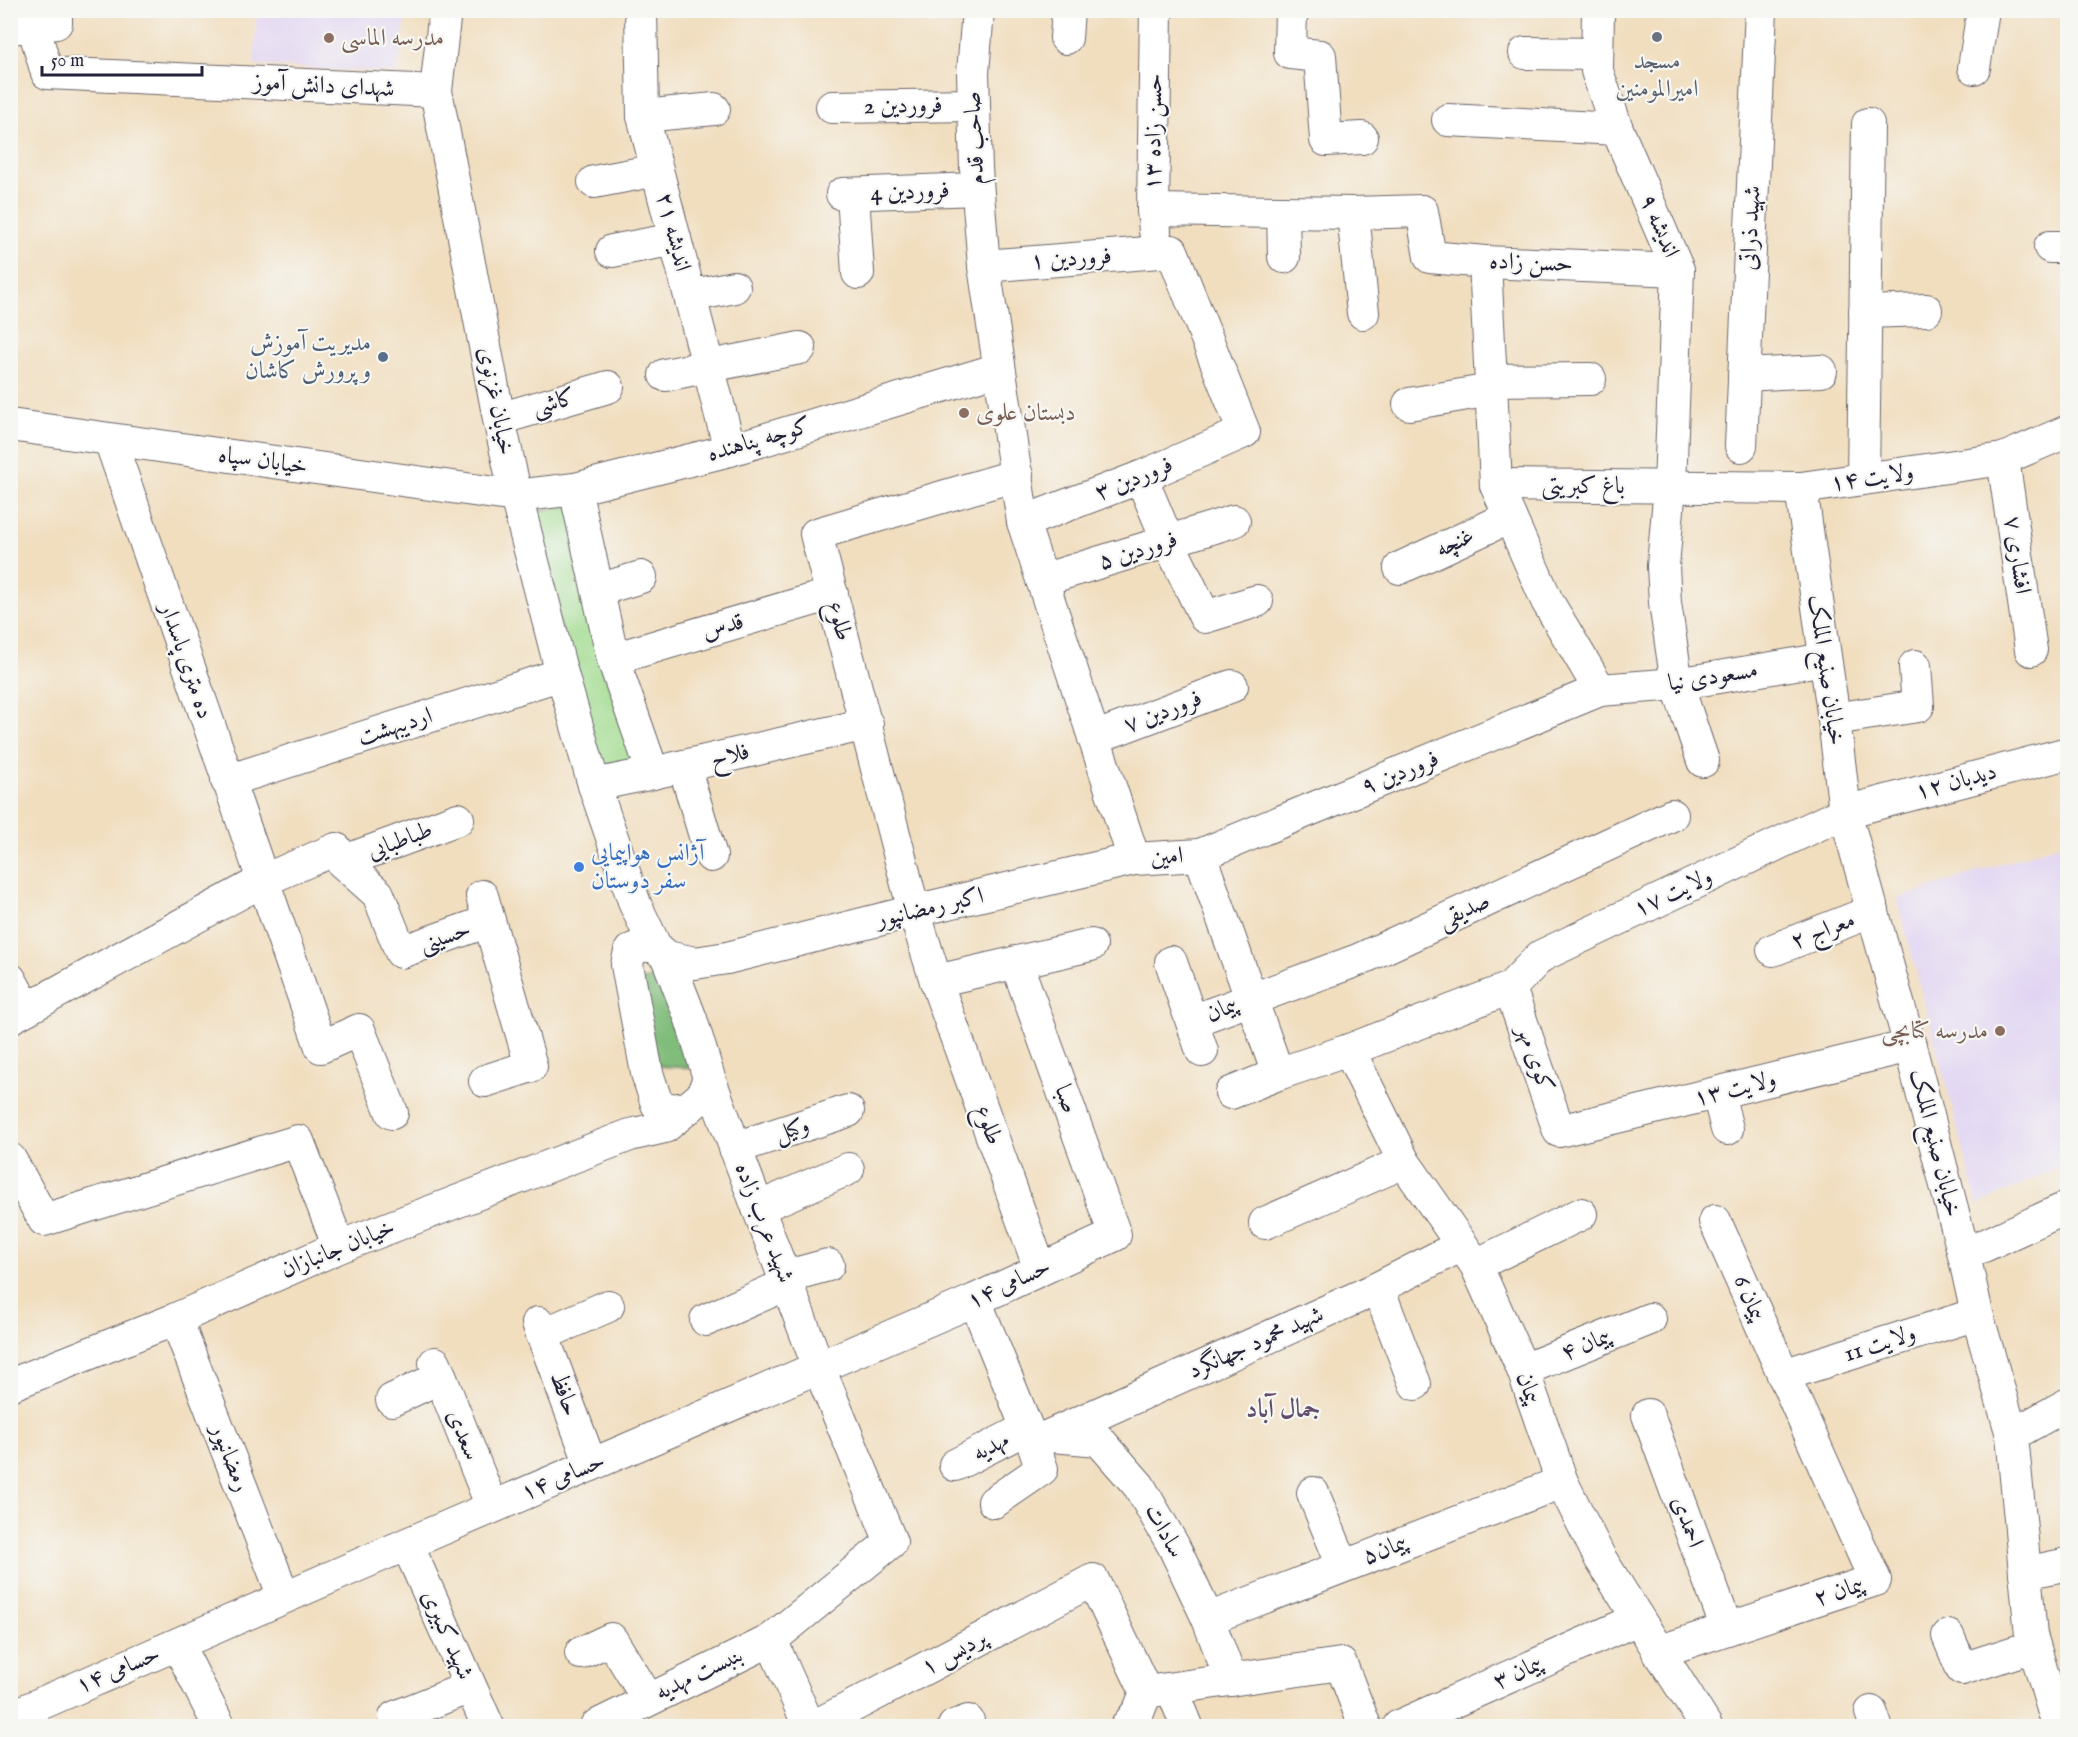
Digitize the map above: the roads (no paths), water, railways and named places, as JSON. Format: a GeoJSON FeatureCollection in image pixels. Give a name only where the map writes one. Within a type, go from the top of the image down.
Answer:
{"type":"FeatureCollection","features":[{"type":"Feature","properties":{"kind":"street","name":"خیابان غزنوی"},"geometry":{"type":"LineString","coordinates":[[445,10],[436,91],[516,496],[562,674],[594,784],[651,952]]}},
{"type":"Feature","properties":{"kind":"street","name":"اندیشه ۲۱"},"geometry":{"type":"LineString","coordinates":[[641,10],[644,116],[730,450]]}},
{"type":"Feature","properties":{"kind":"street","name":"صاحب قدم"},"geometry":{"type":"LineString","coordinates":[[978,10],[972,73],[984,266],[1023,522],[1134,860]]}},
{"type":"Feature","properties":{"kind":"street","name":"حسن زاده ۱۳"},"geometry":{"type":"LineString","coordinates":[[1156,10],[1153,210],[1158,253]]}},
{"type":"Feature","properties":{"kind":"street"},"geometry":{"type":"LineString","coordinates":[[1291,10],[1290,53],[1320,57],[1326,140],[1362,138]]}},
{"type":"Feature","properties":{"kind":"street","name":"اندیشه ۹"},"geometry":{"type":"LineString","coordinates":[[1598,10],[1597,71],[1617,129],[1678,270],[1670,486],[1663,566],[1665,603],[1677,684],[1703,761]]}},
{"type":"Feature","properties":{"kind":"street","name":"شهید ذراتی"},"geometry":{"type":"LineString","coordinates":[[1741,446],[1761,10]]}},
{"type":"Feature","properties":{"kind":"street"},"geometry":{"type":"LineString","coordinates":[[1974,69],[1983,10]]}},
{"type":"Feature","properties":{"kind":"street","name":"شهدای دانش آموز"},"geometry":{"type":"LineString","coordinates":[[33,21],[46,73],[436,91]]}},
{"type":"Feature","properties":{"kind":"street"},"geometry":{"type":"LineString","coordinates":[[1525,53],[1597,54]]}},
{"type":"Feature","properties":{"kind":"street","name":"فروردین 2"},"geometry":{"type":"LineString","coordinates":[[832,107],[974,105]]}},
{"type":"Feature","properties":{"kind":"street"},"geometry":{"type":"LineString","coordinates":[[644,116],[714,109]]}},
{"type":"Feature","properties":{"kind":"street"},"geometry":{"type":"LineString","coordinates":[[1448,120],[1617,129]]}},
{"type":"Feature","properties":{"kind":"street"},"geometry":{"type":"LineString","coordinates":[[1863,479],[1868,124]]}},
{"type":"Feature","properties":{"kind":"street"},"geometry":{"type":"LineString","coordinates":[[594,182],[657,170]]}},
{"type":"Feature","properties":{"kind":"street","name":"فروردین 4"},"geometry":{"type":"LineString","coordinates":[[858,273],[847,194],[978,189]]}},
{"type":"Feature","properties":{"kind":"street"},"geometry":{"type":"LineString","coordinates":[[1153,210],[1353,213],[1363,313]]}},
{"type":"Feature","properties":{"kind":"street","name":"حسن زاده"},"geometry":{"type":"LineString","coordinates":[[1353,213],[1422,211],[1431,257],[1485,262],[1678,270]]}},
{"type":"Feature","properties":{"kind":"street"},"geometry":{"type":"LineString","coordinates":[[1283,212],[1284,257]]}},
{"type":"Feature","properties":{"kind":"street"},"geometry":{"type":"LineString","coordinates":[[612,251],[675,239]]}},
{"type":"Feature","properties":{"kind":"street","name":"فروردین ۳"},"geometry":{"type":"LineString","coordinates":[[1023,522],[1141,477],[1244,432],[1172,251],[1158,253]]}},
{"type":"Feature","properties":{"kind":"street","name":"فروردین ۱"},"geometry":{"type":"LineString","coordinates":[[984,266],[1158,253]]}},
{"type":"Feature","properties":{"kind":"street"},"geometry":{"type":"LineString","coordinates":[[1485,262],[1496,485],[1546,601],[1600,690]]}},
{"type":"Feature","properties":{"kind":"street"},"geometry":{"type":"LineString","coordinates":[[690,296],[734,287]]}},
{"type":"Feature","properties":{"kind":"street"},"geometry":{"type":"LineString","coordinates":[[1865,312],[1926,310]]}},
{"type":"Feature","properties":{"kind":"street"},"geometry":{"type":"LineString","coordinates":[[664,375],[800,348]]}},
{"type":"Feature","properties":{"kind":"street","name":"کوچه پناهنده"},"geometry":{"type":"LineString","coordinates":[[516,496],[575,489],[730,450],[999,369]]}},
{"type":"Feature","properties":{"kind":"street"},"geometry":{"type":"LineString","coordinates":[[1744,375],[1821,371]]}},
{"type":"Feature","properties":{"kind":"street"},"geometry":{"type":"LineString","coordinates":[[1409,404],[1491,385],[1590,379]]}},
{"type":"Feature","properties":{"kind":"street","name":"کاشی"},"geometry":{"type":"LineString","coordinates":[[499,418],[609,387]]}},
{"type":"Feature","properties":{"kind":"street","name":"خیابان سپاه"},"geometry":{"type":"LineString","coordinates":[[10,425],[516,496]]}},
{"type":"Feature","properties":{"kind":"street","name":"ولایت ۱۴"},"geometry":{"type":"LineString","coordinates":[[1670,486],[1801,488],[2003,459],[2067,431]]}},
{"type":"Feature","properties":{"kind":"street","name":"ده متری پاسدار"},"geometry":{"type":"LineString","coordinates":[[110,440],[321,1047],[359,1030],[392,1113]]}},
{"type":"Feature","properties":{"kind":"street","name":"افشاری ۷"},"geometry":{"type":"LineString","coordinates":[[2003,459],[2031,650]]}},
{"type":"Feature","properties":{"kind":"street","name":"طلوع"},"geometry":{"type":"LineString","coordinates":[[1017,475],[816,534],[914,911],[936,981],[1040,1269]]}},
{"type":"Feature","properties":{"kind":"street"},"geometry":{"type":"LineString","coordinates":[[1141,477],[1168,541],[1205,617],[1257,601]]}},
{"type":"Feature","properties":{"kind":"street","name":"باغ کبریتی"},"geometry":{"type":"LineString","coordinates":[[1496,485],[1670,486]]}},
{"type":"Feature","properties":{"kind":"street","name":"خیابان صنیع الملک"},"geometry":{"type":"LineString","coordinates":[[1801,488],[1845,812],[1910,1046],[1977,1314],[2012,1435],[2031,1635],[2058,1726]]}},
{"type":"Feature","properties":{"kind":"street"},"geometry":{"type":"LineString","coordinates":[[575,489],[613,659],[653,773]]}},
{"type":"Feature","properties":{"kind":"street","name":"غنچه"},"geometry":{"type":"LineString","coordinates":[[1400,568],[1510,517]]}},
{"type":"Feature","properties":{"kind":"street","name":"فروردین ۵"},"geometry":{"type":"LineString","coordinates":[[1042,580],[1234,521]]}},
{"type":"Feature","properties":{"kind":"street"},"geometry":{"type":"LineString","coordinates":[[598,590],[641,577]]}},
{"type":"Feature","properties":{"kind":"street","name":"قدس"},"geometry":{"type":"LineString","coordinates":[[613,659],[832,594]]}},
{"type":"Feature","properties":{"kind":"street","name":"مسعودی نیا"},"geometry":{"type":"LineString","coordinates":[[1600,690],[1677,684],[1825,659]]}},
{"type":"Feature","properties":{"kind":"street"},"geometry":{"type":"LineString","coordinates":[[1834,719],[1918,706],[1915,666]]}},
{"type":"Feature","properties":{"kind":"street","name":"اردیبهشت"},"geometry":{"type":"LineString","coordinates":[[227,781],[562,674]]}},
{"type":"Feature","properties":{"kind":"street","name":"فروردین ۷"},"geometry":{"type":"LineString","coordinates":[[1094,738],[1232,686]]}},
{"type":"Feature","properties":{"kind":"street","name":"فروردین ۹"},"geometry":{"type":"LineString","coordinates":[[1200,855],[1600,690]]}},
{"type":"Feature","properties":{"kind":"street","name":"فلاح"},"geometry":{"type":"LineString","coordinates":[[594,784],[653,773],[867,724]]}},
{"type":"Feature","properties":{"kind":"street","name":"دیدبان ۱۲"},"geometry":{"type":"LineString","coordinates":[[1845,812],[2067,753]]}},
{"type":"Feature","properties":{"kind":"street"},"geometry":{"type":"LineString","coordinates":[[684,766],[711,856]]}},
{"type":"Feature","properties":{"kind":"street","name":"ولایت ۱۷"},"geometry":{"type":"LineString","coordinates":[[1510,988],[1541,956],[1845,812]]}},
{"type":"Feature","properties":{"kind":"street","name":"صدیقی"},"geometry":{"type":"LineString","coordinates":[[1251,998],[1358,960],[1672,815]]}},
{"type":"Feature","properties":{"kind":"street","name":"طباطبایی"},"geometry":{"type":"LineString","coordinates":[[342,862],[458,819]]}},
{"type":"Feature","properties":{"kind":"street"},"geometry":{"type":"LineString","coordinates":[[10,979],[18,1013],[262,881],[336,849],[342,862]]}},
{"type":"Feature","properties":{"kind":"street"},"geometry":{"type":"LineString","coordinates":[[1200,855],[1278,1074]]}},
{"type":"Feature","properties":{"kind":"street","name":"امین"},"geometry":{"type":"LineString","coordinates":[[1134,860],[1200,855]]}},
{"type":"Feature","properties":{"kind":"street","name":"اکبر رمضانپور"},"geometry":{"type":"LineString","coordinates":[[651,952],[695,963],[727,958],[914,911],[1134,860]]}},
{"type":"Feature","properties":{"kind":"street","name":"حسینی"},"geometry":{"type":"LineString","coordinates":[[342,862],[378,894],[401,952],[486,909],[531,1066],[485,1081]]}},
{"type":"Feature","properties":{"kind":"street","name":"معراج ۲"},"geometry":{"type":"LineString","coordinates":[[1773,950],[1873,911]]}},
{"type":"Feature","properties":{"kind":"street"},"geometry":{"type":"LineString","coordinates":[[936,981],[1091,945]]}},
{"type":"Feature","properties":{"kind":"street"},"geometry":{"type":"LineString","coordinates":[[651,952],[627,966],[647,1073],[657,1104],[671,1110],[688,1108]]}},
{"type":"Feature","properties":{"kind":"street","name":"شهید عرب زاده"},"geometry":{"type":"LineString","coordinates":[[651,952],[691,1019],[709,1078],[819,1368],[891,1542],[771,1640]]}},
{"type":"Feature","properties":{"kind":"street"},"geometry":{"type":"LineString","coordinates":[[691,1019],[698,993],[706,977],[727,958]]}},
{"type":"Feature","properties":{"kind":"street","name":"صبا"},"geometry":{"type":"LineString","coordinates":[[1016,962],[1115,1235]]}},
{"type":"Feature","properties":{"kind":"street"},"geometry":{"type":"LineString","coordinates":[[1171,962],[1202,1051]]}},
{"type":"Feature","properties":{"kind":"street"},"geometry":{"type":"LineString","coordinates":[[1231,1093],[1510,988]]}},
{"type":"Feature","properties":{"kind":"street","name":"کوی مهر"},"geometry":{"type":"LineString","coordinates":[[1510,988],[1559,1131]]}},
{"type":"Feature","properties":{"kind":"street","name":"پیمان"},"geometry":{"type":"LineString","coordinates":[[1192,1022],[1251,998]]}},
{"type":"Feature","properties":{"kind":"street","name":"ولایت ۱۳"},"geometry":{"type":"LineString","coordinates":[[1559,1131],[1910,1046]]}},
{"type":"Feature","properties":{"kind":"street","name":"پیمان"},"geometry":{"type":"LineString","coordinates":[[1349,1050],[1404,1162],[1468,1255],[1523,1370],[1562,1482],[1600,1558],[1706,1726]]}},
{"type":"Feature","properties":{"kind":"street"},"geometry":{"type":"LineString","coordinates":[[630,1135],[665,1127],[702,1096],[709,1078]]}},
{"type":"Feature","properties":{"kind":"street"},"geometry":{"type":"LineString","coordinates":[[1718,1093],[1727,1129]]}},
{"type":"Feature","properties":{"kind":"street","name":"خیابان جانبازان"},"geometry":{"type":"LineString","coordinates":[[10,1385],[176,1319],[339,1247],[630,1135],[657,1104]]}},
{"type":"Feature","properties":{"kind":"street","name":"وکیل"},"geometry":{"type":"LineString","coordinates":[[735,1148],[848,1111]]}},
{"type":"Feature","properties":{"kind":"street"},"geometry":{"type":"LineString","coordinates":[[10,1159],[44,1220],[298,1141],[339,1247]]}},
{"type":"Feature","properties":{"kind":"street"},"geometry":{"type":"LineString","coordinates":[[1265,1223],[1404,1162]]}},
{"type":"Feature","properties":{"kind":"street"},"geometry":{"type":"LineString","coordinates":[[758,1208],[848,1169]]}},
{"type":"Feature","properties":{"kind":"street"},"geometry":{"type":"LineString","coordinates":[[1964,1255],[2067,1207]]}},
{"type":"Feature","properties":{"kind":"street","name":"شهید محمود جهانگرد"},"geometry":{"type":"LineString","coordinates":[[1038,1444],[1378,1288],[1581,1214]]}},
{"type":"Feature","properties":{"kind":"street","name":"پیمان 6"},"geometry":{"type":"LineString","coordinates":[[1715,1221],[1784,1375]]}},
{"type":"Feature","properties":{"kind":"street","name":"حسامی ۱۴"},"geometry":{"type":"LineString","coordinates":[[10,1717],[975,1300],[1115,1235]]}},
{"type":"Feature","properties":{"kind":"street"},"geometry":{"type":"LineString","coordinates":[[706,1320],[786,1280],[828,1264]]}},
{"type":"Feature","properties":{"kind":"street"},"geometry":{"type":"LineString","coordinates":[[1378,1288],[1415,1384]]}},
{"type":"Feature","properties":{"kind":"street"},"geometry":{"type":"LineString","coordinates":[[975,1300],[1038,1444],[994,1502]]}},
{"type":"Feature","properties":{"kind":"street","name":"حافظ"},"geometry":{"type":"LineString","coordinates":[[591,1465],[540,1329],[608,1306]]}},
{"type":"Feature","properties":{"kind":"street","name":"ولایت 11"},"geometry":{"type":"LineString","coordinates":[[1784,1375],[1977,1314]]}},
{"type":"Feature","properties":{"kind":"street","name":"رمضانپور"},"geometry":{"type":"LineString","coordinates":[[176,1319],[284,1598]]}},
{"type":"Feature","properties":{"kind":"street","name":"پیمان ۴"},"geometry":{"type":"LineString","coordinates":[[1523,1370],[1650,1319]]}},
{"type":"Feature","properties":{"kind":"street","name":"سعدی"},"geometry":{"type":"LineString","coordinates":[[392,1400],[438,1370],[492,1507]]}},
{"type":"Feature","properties":{"kind":"street","name":"پیمان ۲"},"geometry":{"type":"LineString","coordinates":[[1659,1652],[1875,1580],[1784,1375]]}},
{"type":"Feature","properties":{"kind":"street"},"geometry":{"type":"LineString","coordinates":[[2012,1435],[2067,1404]]}},
{"type":"Feature","properties":{"kind":"street","name":"احمدی"},"geometry":{"type":"LineString","coordinates":[[1648,1415],[1727,1629]]}},
{"type":"Feature","properties":{"kind":"street","name":"سادات"},"geometry":{"type":"LineString","coordinates":[[1038,1444],[1099,1440],[1139,1486],[1173,1545],[1208,1618],[1231,1680]]}},
{"type":"Feature","properties":{"kind":"street","name":"مهدیه"},"geometry":{"type":"LineString","coordinates":[[955,1465],[1038,1444]]}},
{"type":"Feature","properties":{"kind":"street","name":"پیمان۵"},"geometry":{"type":"LineString","coordinates":[[1208,1618],[1562,1482]]}},
{"type":"Feature","properties":{"kind":"street"},"geometry":{"type":"LineString","coordinates":[[1313,1493],[1343,1566]]}},
{"type":"Feature","properties":{"kind":"street","name":"شهید کبیری"},"geometry":{"type":"LineString","coordinates":[[407,1544],[488,1726]]}},
{"type":"Feature","properties":{"kind":"street"},"geometry":{"type":"LineString","coordinates":[[2025,1573],[2067,1564]]}},
{"type":"Feature","properties":{"kind":"street","name":"پردیس ۱"},"geometry":{"type":"LineString","coordinates":[[815,1726],[1094,1580],[1159,1690]]}},
{"type":"Feature","properties":{"kind":"street","name":"پیمان ۳"},"geometry":{"type":"LineString","coordinates":[[1399,1726],[1638,1619]]}},
{"type":"Feature","properties":{"kind":"street"},"geometry":{"type":"LineString","coordinates":[[1948,1636],[1962,1669],[2034,1646]]}},
{"type":"Feature","properties":{"kind":"street"},"geometry":{"type":"LineString","coordinates":[[581,1653],[611,1639],[648,1699]]}},
{"type":"Feature","properties":{"kind":"street"},"geometry":{"type":"LineString","coordinates":[[771,1640],[809,1726]]}},
{"type":"Feature","properties":{"kind":"street","name":"بنبست مهدیه"},"geometry":{"type":"LineString","coordinates":[[596,1726],[771,1640]]}},
{"type":"Feature","properties":{"kind":"street"},"geometry":{"type":"LineString","coordinates":[[178,1645],[219,1726]]}},
{"type":"Feature","properties":{"kind":"street"},"geometry":{"type":"LineString","coordinates":[[1127,1726],[1159,1690],[1341,1664],[1365,1726]]}},
{"type":"Feature","properties":{"kind":"street"},"geometry":{"type":"LineString","coordinates":[[395,1717],[470,1687]]}},
{"type":"Feature","properties":{"kind":"street"},"geometry":{"type":"LineString","coordinates":[[1159,1690],[1187,1726]]}},
{"type":"Feature","properties":{"kind":"place","name":"مسجد امیرالمومنین"},"geometry":{"type":"Point","coordinates":[1657,37]}},
{"type":"Feature","properties":{"kind":"place","name":"مدرسه الماسی"},"geometry":{"type":"Point","coordinates":[329,38]}},
{"type":"Feature","properties":{"kind":"place","name":"مدیریت آموزش و پرورش کاشان"},"geometry":{"type":"Point","coordinates":[383,357]}},
{"type":"Feature","properties":{"kind":"place","name":"دبستان علوی"},"geometry":{"type":"Point","coordinates":[964,413]}},
{"type":"Feature","properties":{"kind":"place","name":"آژانس هواپیمایی سفر دوستان"},"geometry":{"type":"Point","coordinates":[579,867]}},
{"type":"Feature","properties":{"kind":"place","name":"مدرسه کتابچی"},"geometry":{"type":"Point","coordinates":[2000,1031]}},
{"type":"Feature","properties":{"kind":"district","name":"جمال آباد"},"geometry":{"type":"Point","coordinates":[1283,1409]}}]}
